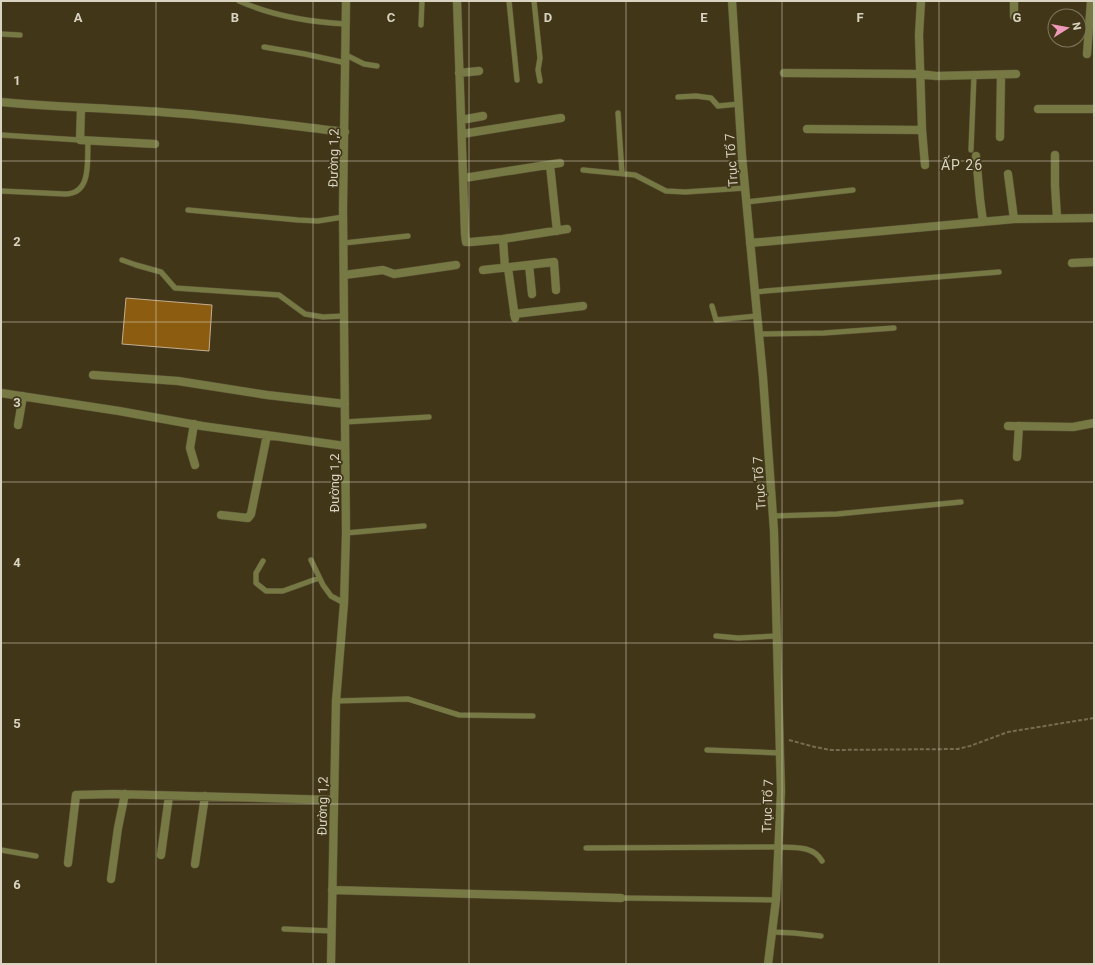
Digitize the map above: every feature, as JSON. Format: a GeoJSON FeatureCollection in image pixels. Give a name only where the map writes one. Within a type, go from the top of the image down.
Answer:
{"type":"FeatureCollection","features":[{"type":"Feature","properties":{"kind":"street","name":"Đường 1,2"},"geometry":{"type":"LineString","coordinates":[[331,964],[336,701],[344,603],[346,533],[344,216],[346,1]]}},
{"type":"Feature","properties":{"kind":"street"},"geometry":{"type":"LineString","coordinates":[[457,1],[464,178],[464,234],[466,242],[503,239],[567,229]]}},
{"type":"Feature","properties":{"kind":"street","name":"Trục Tổ 7"},"geometry":{"type":"LineString","coordinates":[[732,1],[746,202],[759,334],[773,516],[781,791],[776,900],[768,964]]}},
{"type":"Feature","properties":{"kind":"street"},"geometry":{"type":"LineString","coordinates":[[922,1],[919,35],[922,130],[925,165]]}},
{"type":"Feature","properties":{"kind":"street"},"geometry":{"type":"LineString","coordinates":[[1014,1],[1014,16]]}},
{"type":"Feature","properties":{"kind":"street"},"geometry":{"type":"LineString","coordinates":[[1087,54],[1091,1]]}},
{"type":"Feature","properties":{"kind":"street"},"geometry":{"type":"LineString","coordinates":[[459,73],[480,71]]}},
{"type":"Feature","properties":{"kind":"street"},"geometry":{"type":"LineString","coordinates":[[784,73],[920,74],[936,76],[1016,74]]}},
{"type":"Feature","properties":{"kind":"street"},"geometry":{"type":"LineString","coordinates":[[1000,75],[1000,137]]}},
{"type":"Feature","properties":{"kind":"street"},"geometry":{"type":"LineString","coordinates":[[1,102],[236,118],[345,132]]}},
{"type":"Feature","properties":{"kind":"street"},"geometry":{"type":"LineString","coordinates":[[81,108],[84,141],[155,144]]}},
{"type":"Feature","properties":{"kind":"street"},"geometry":{"type":"LineString","coordinates":[[1038,109],[1094,108]]}},
{"type":"Feature","properties":{"kind":"street"},"geometry":{"type":"LineString","coordinates":[[461,120],[483,116]]}},
{"type":"Feature","properties":{"kind":"street"},"geometry":{"type":"LineString","coordinates":[[462,134],[561,118]]}},
{"type":"Feature","properties":{"kind":"street"},"geometry":{"type":"LineString","coordinates":[[807,129],[922,130]]}},
{"type":"Feature","properties":{"kind":"street"},"geometry":{"type":"LineString","coordinates":[[974,153],[983,222]]}},
{"type":"Feature","properties":{"kind":"street"},"geometry":{"type":"LineString","coordinates":[[1055,155],[1055,186],[1058,218]]}},
{"type":"Feature","properties":{"kind":"street"},"geometry":{"type":"LineString","coordinates":[[464,178],[560,163]]}},
{"type":"Feature","properties":{"kind":"street"},"geometry":{"type":"LineString","coordinates":[[550,165],[557,231]]}},
{"type":"Feature","properties":{"kind":"street"},"geometry":{"type":"LineString","coordinates":[[1008,174],[1014,219]]}},
{"type":"Feature","properties":{"kind":"street"},"geometry":{"type":"LineString","coordinates":[[750,243],[1014,219],[1094,218]]}},
{"type":"Feature","properties":{"kind":"street"},"geometry":{"type":"LineString","coordinates":[[503,239],[515,316],[583,306]]}},
{"type":"Feature","properties":{"kind":"street"},"geometry":{"type":"LineString","coordinates":[[483,270],[554,262],[556,290]]}},
{"type":"Feature","properties":{"kind":"street"},"geometry":{"type":"LineString","coordinates":[[1072,263],[1094,262]]}},
{"type":"Feature","properties":{"kind":"street"},"geometry":{"type":"LineString","coordinates":[[344,275],[383,270],[394,274],[456,265]]}},
{"type":"Feature","properties":{"kind":"street"},"geometry":{"type":"LineString","coordinates":[[529,265],[532,294]]}},
{"type":"Feature","properties":{"kind":"street"},"geometry":{"type":"LineString","coordinates":[[93,375],[178,381],[267,395],[345,404]]}},
{"type":"Feature","properties":{"kind":"street"},"geometry":{"type":"LineString","coordinates":[[1,393],[194,424],[345,446]]}},
{"type":"Feature","properties":{"kind":"street"},"geometry":{"type":"LineString","coordinates":[[18,425],[22,396]]}},
{"type":"Feature","properties":{"kind":"street"},"geometry":{"type":"LineString","coordinates":[[1008,426],[1073,427],[1094,423]]}},
{"type":"Feature","properties":{"kind":"street"},"geometry":{"type":"LineString","coordinates":[[194,424],[190,448],[195,465]]}},
{"type":"Feature","properties":{"kind":"street"},"geometry":{"type":"LineString","coordinates":[[1017,457],[1019,426]]}},
{"type":"Feature","properties":{"kind":"street"},"geometry":{"type":"LineString","coordinates":[[221,515],[248,518],[251,514],[267,435]]}},
{"type":"Feature","properties":{"kind":"street"},"geometry":{"type":"LineString","coordinates":[[68,863],[76,795],[125,794],[334,800]]}},
{"type":"Feature","properties":{"kind":"street"},"geometry":{"type":"LineString","coordinates":[[111,879],[118,828],[125,794]]}},
{"type":"Feature","properties":{"kind":"street"},"geometry":{"type":"LineString","coordinates":[[161,855],[169,796]]}},
{"type":"Feature","properties":{"kind":"street"},"geometry":{"type":"LineString","coordinates":[[195,864],[204,796]]}},
{"type":"Feature","properties":{"kind":"street"},"geometry":{"type":"LineString","coordinates":[[332,890],[621,898]]}},
{"type":"Feature","properties":{"kind":"lane"},"geometry":{"type":"LineString","coordinates":[[239,1],[282,16],[324,23],[346,24]]}},
{"type":"Feature","properties":{"kind":"lane"},"geometry":{"type":"LineString","coordinates":[[421,25],[422,1]]}},
{"type":"Feature","properties":{"kind":"lane"},"geometry":{"type":"LineString","coordinates":[[509,1],[517,80]]}},
{"type":"Feature","properties":{"kind":"lane"},"geometry":{"type":"LineString","coordinates":[[534,1],[540,58],[538,70],[540,81]]}},
{"type":"Feature","properties":{"kind":"lane"},"geometry":{"type":"LineString","coordinates":[[1,34],[20,35]]}},
{"type":"Feature","properties":{"kind":"lane"},"geometry":{"type":"LineString","coordinates":[[264,47],[346,59],[377,66]]}},
{"type":"Feature","properties":{"kind":"lane"},"geometry":{"type":"LineString","coordinates":[[974,75],[974,153]]}},
{"type":"Feature","properties":{"kind":"lane"},"geometry":{"type":"LineString","coordinates":[[678,97],[696,96],[711,98],[718,106],[739,104]]}},
{"type":"Feature","properties":{"kind":"lane"},"geometry":{"type":"LineString","coordinates":[[618,112],[622,174]]}},
{"type":"Feature","properties":{"kind":"lane"},"geometry":{"type":"LineString","coordinates":[[1,135],[84,141],[86,181],[82,188],[76,193],[65,194],[1,191]]}},
{"type":"Feature","properties":{"kind":"lane"},"geometry":{"type":"LineString","coordinates":[[583,170],[635,175],[666,191],[685,192],[745,188]]}},
{"type":"Feature","properties":{"kind":"lane"},"geometry":{"type":"LineString","coordinates":[[746,202],[854,190]]}},
{"type":"Feature","properties":{"kind":"lane"},"geometry":{"type":"LineString","coordinates":[[188,210],[318,221],[344,216]]}},
{"type":"Feature","properties":{"kind":"lane"},"geometry":{"type":"LineString","coordinates":[[344,243],[408,236]]}},
{"type":"Feature","properties":{"kind":"lane"},"geometry":{"type":"LineString","coordinates":[[122,260],[161,272],[175,288],[279,295],[305,314],[323,317],[344,316]]}},
{"type":"Feature","properties":{"kind":"lane"},"geometry":{"type":"LineString","coordinates":[[754,292],[999,272]]}},
{"type":"Feature","properties":{"kind":"lane"},"geometry":{"type":"LineString","coordinates":[[712,306],[716,320],[757,316]]}},
{"type":"Feature","properties":{"kind":"lane"},"geometry":{"type":"LineString","coordinates":[[759,334],[824,333],[894,328]]}},
{"type":"Feature","properties":{"kind":"lane"},"geometry":{"type":"LineString","coordinates":[[345,422],[429,417]]}},
{"type":"Feature","properties":{"kind":"lane"},"geometry":{"type":"LineString","coordinates":[[773,516],[837,514],[962,502]]}},
{"type":"Feature","properties":{"kind":"lane"},"geometry":{"type":"LineString","coordinates":[[346,533],[424,526]]}},
{"type":"Feature","properties":{"kind":"lane"},"geometry":{"type":"LineString","coordinates":[[311,560],[319,578],[331,596],[344,603]]}},
{"type":"Feature","properties":{"kind":"lane"},"geometry":{"type":"LineString","coordinates":[[263,562],[256,573],[256,583],[266,591],[283,591],[319,578]]}},
{"type":"Feature","properties":{"kind":"lane"},"geometry":{"type":"LineString","coordinates":[[716,636],[738,638],[777,636]]}},
{"type":"Feature","properties":{"kind":"lane"},"geometry":{"type":"LineString","coordinates":[[336,701],[408,699],[459,715],[533,716]]}},
{"type":"Feature","properties":{"kind":"lane"},"geometry":{"type":"LineString","coordinates":[[707,750],[780,753]]}},
{"type":"Feature","properties":{"kind":"lane"},"geometry":{"type":"LineString","coordinates":[[586,848],[806,848],[818,855],[822,861]]}},
{"type":"Feature","properties":{"kind":"lane"},"geometry":{"type":"LineString","coordinates":[[1,850],[36,856]]}},
{"type":"Feature","properties":{"kind":"lane"},"geometry":{"type":"LineString","coordinates":[[621,898],[776,900]]}},
{"type":"Feature","properties":{"kind":"lane"},"geometry":{"type":"LineString","coordinates":[[284,929],[332,931]]}},
{"type":"Feature","properties":{"kind":"lane"},"geometry":{"type":"LineString","coordinates":[[772,932],[821,936]]}},
{"type":"Feature","properties":{"kind":"path"},"geometry":{"type":"LineString","coordinates":[[780,738],[815,748],[831,750],[958,749],[1008,732],[1094,718]]}},
{"type":"Feature","properties":{"kind":"building"},"geometry":{"type":"Polygon","coordinates":[[[126,298],[212,305],[209,351],[122,344],[126,298]]]}},
{"type":"Feature","properties":{"kind":"district","name":"ẤP 26"},"geometry":{"type":"Point","coordinates":[962,165]}}]}
